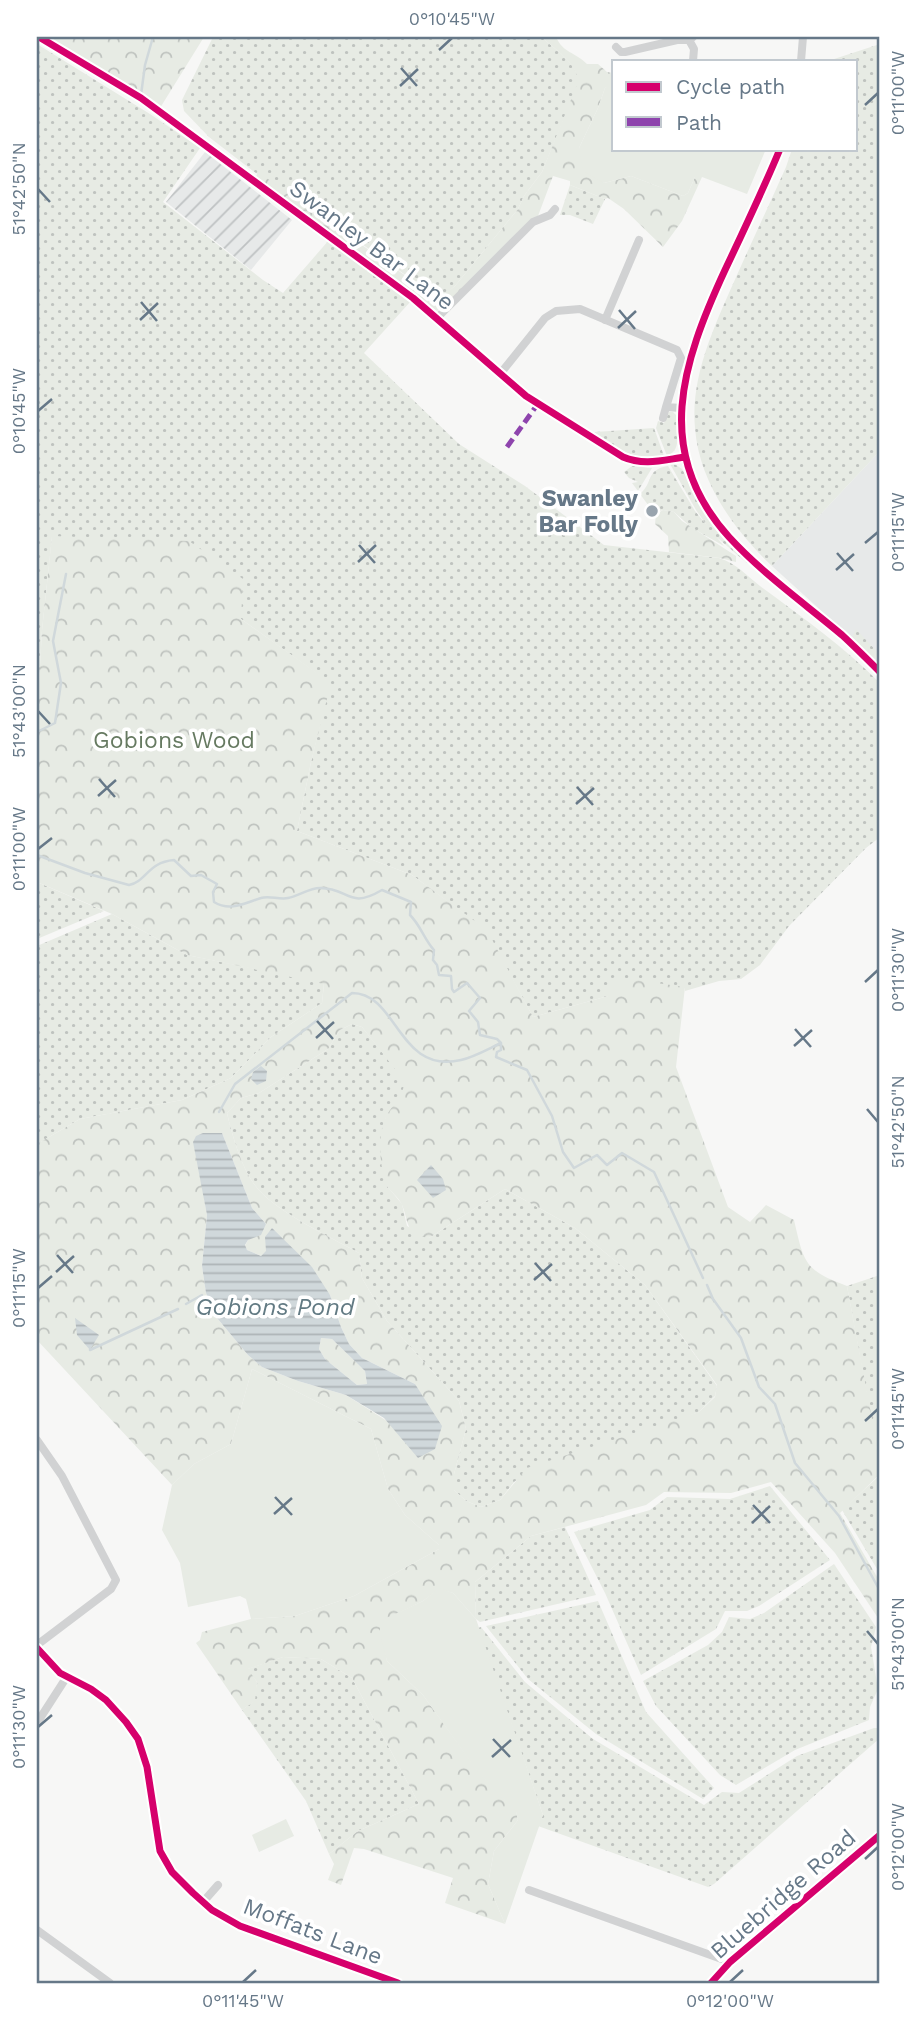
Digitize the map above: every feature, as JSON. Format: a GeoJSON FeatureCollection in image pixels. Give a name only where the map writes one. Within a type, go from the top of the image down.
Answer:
{"type":"FeatureCollection","features":[{"type":"Feature","properties":{"kind":"street","name":"Swanley Bar Lane"},"geometry":{"type":"LineString","coordinates":[[39,37],[141,97],[438,317],[537,405],[623,457],[636,462],[652,463],[685,457]]}},
{"type":"Feature","properties":{"kind":"street"},"geometry":{"type":"LineString","coordinates":[[801,60],[803,37]]}},
{"type":"Feature","properties":{"kind":"street"},"geometry":{"type":"LineString","coordinates":[[616,47],[625,52],[691,38],[693,60]]}},
{"type":"Feature","properties":{"kind":"street"},"geometry":{"type":"LineString","coordinates":[[780,150],[701,326],[684,382],[681,408],[685,457],[699,495],[729,537],[755,563],[845,637],[880,672]]}},
{"type":"Feature","properties":{"kind":"street"},"geometry":{"type":"LineString","coordinates":[[438,317],[533,222],[550,215],[555,209]]}},
{"type":"Feature","properties":{"kind":"street"},"geometry":{"type":"LineString","coordinates":[[605,320],[639,240]]}},
{"type":"Feature","properties":{"kind":"street"},"geometry":{"type":"LineString","coordinates":[[500,374],[550,314],[575,309],[680,353],[681,358],[663,418]]}},
{"type":"Feature","properties":{"kind":"street"},"geometry":{"type":"LineString","coordinates":[[666,407],[681,408]]}},
{"type":"Feature","properties":{"kind":"street"},"geometry":{"type":"LineString","coordinates":[[37,1440],[62,1476],[116,1580],[111,1589],[37,1646]]}},
{"type":"Feature","properties":{"kind":"street","name":"Moffats Lane"},"geometry":{"type":"LineString","coordinates":[[37,1646],[66,1678],[91,1689],[106,1700],[138,1739],[147,1767],[163,1860],[203,1902],[240,1926],[398,1983]]}},
{"type":"Feature","properties":{"kind":"street"},"geometry":{"type":"LineString","coordinates":[[37,1723],[66,1678]]}},
{"type":"Feature","properties":{"kind":"street","name":"Bluebridge Road"},"geometry":{"type":"LineString","coordinates":[[711,1983],[730,1962],[880,1835]]}},
{"type":"Feature","properties":{"kind":"street","name":"Moffats Lane"},"geometry":{"type":"LineString","coordinates":[[203,1902],[218,1885]]}},
{"type":"Feature","properties":{"kind":"street"},"geometry":{"type":"LineString","coordinates":[[529,1890],[730,1962]]}},
{"type":"Feature","properties":{"kind":"street"},"geometry":{"type":"LineString","coordinates":[[37,1930],[110,1983]]}},
{"type":"Feature","properties":{"kind":"shaded area"},"geometry":{"type":"Polygon","coordinates":[[[205,152],[292,220],[251,270],[166,202],[205,152]]]}},
{"type":"Feature","properties":{"kind":"shaded area"},"geometry":{"type":"Polygon","coordinates":[[[880,451],[880,668],[772,566],[880,451]]]}},
{"type":"Feature","properties":{"kind":"green space"},"geometry":{"type":"Polygon","coordinates":[[[44,37],[204,37],[160,108],[44,37]]]}},
{"type":"Feature","properties":{"kind":"green space"},"geometry":{"type":"Polygon","coordinates":[[[213,37],[541,37],[570,63],[579,82],[542,172],[518,209],[455,286],[444,295],[435,296],[314,210],[253,171],[209,137],[184,111],[182,100],[213,37]]]}},
{"type":"Feature","properties":{"kind":"green space"},"geometry":{"type":"Polygon","coordinates":[[[541,37],[556,37],[562,47],[587,64],[598,64],[612,73],[612,86],[605,88],[579,148],[604,183],[631,176],[683,196],[688,193],[695,177],[702,177],[682,221],[663,247],[624,209],[608,198],[553,176],[538,216],[525,225],[437,311],[255,179],[258,172],[428,291],[436,294],[446,292],[455,286],[518,209],[542,172],[578,82],[574,69],[541,37]]]}},
{"type":"Feature","properties":{"kind":"green space"},"geometry":{"type":"Polygon","coordinates":[[[37,44],[200,148],[163,202],[263,280],[283,293],[329,240],[411,301],[364,353],[459,444],[525,486],[604,545],[719,558],[731,563],[837,644],[880,683],[880,837],[789,926],[760,965],[741,979],[719,981],[685,991],[685,988],[608,996],[533,1017],[486,930],[412,875],[297,831],[330,683],[241,619],[52,537],[42,630],[37,719],[37,44]]]}},
{"type":"Feature","properties":{"kind":"green space"},"geometry":{"type":"Polygon","coordinates":[[[880,44],[880,451],[772,566],[732,521],[711,486],[698,448],[695,428],[696,388],[713,331],[792,150],[858,150],[858,60],[831,60],[880,44]]]}},
{"type":"Feature","properties":{"kind":"green space"},"geometry":{"type":"Polygon","coordinates":[[[612,84],[612,150],[766,150],[747,194],[702,177],[695,177],[688,193],[683,196],[631,176],[604,183],[583,171],[579,148],[605,88],[612,84]]]}},
{"type":"Feature","properties":{"kind":"green space"},"geometry":{"type":"Polygon","coordinates":[[[570,185],[605,199],[593,224],[570,215],[560,215],[570,185]]]}},
{"type":"Feature","properties":{"kind":"green space"},"geometry":{"type":"Polygon","coordinates":[[[669,412],[676,415],[678,439],[675,449],[667,456],[656,428],[658,421],[664,423],[669,412]]]}},
{"type":"Feature","properties":{"kind":"green space"},"geometry":{"type":"Polygon","coordinates":[[[654,428],[664,456],[635,455],[593,435],[595,432],[654,428]]]}},
{"type":"Feature","properties":{"kind":"green space"},"geometry":{"type":"Polygon","coordinates":[[[670,464],[682,469],[708,517],[748,564],[713,534],[670,464]]]}},
{"type":"Feature","properties":{"kind":"green space"},"geometry":{"type":"Polygon","coordinates":[[[632,466],[652,468],[638,491],[632,483],[638,482],[624,472],[632,466]]]}},
{"type":"Feature","properties":{"kind":"green space"},"geometry":{"type":"Polygon","coordinates":[[[668,466],[695,511],[724,546],[692,528],[674,512],[663,510],[654,513],[640,494],[656,470],[668,466]]]}},
{"type":"Feature","properties":{"kind":"green space"},"geometry":{"type":"Polygon","coordinates":[[[663,510],[674,512],[682,521],[736,556],[736,562],[669,552],[668,536],[655,524],[656,514],[663,510]]]}},
{"type":"Feature","properties":{"kind":"green space","name":"Gobions Wood"},"geometry":{"type":"Polygon","coordinates":[[[52,536],[189,541],[243,579],[241,619],[331,683],[297,831],[412,875],[487,930],[533,1017],[608,996],[614,977],[685,987],[676,1067],[728,1207],[750,1222],[766,1205],[794,1220],[800,1246],[808,1263],[822,1275],[847,1286],[880,1474],[840,1513],[880,1582],[880,1621],[835,1553],[771,1482],[731,1493],[664,1492],[646,1505],[531,1536],[475,1582],[476,1619],[453,1593],[439,1589],[423,1601],[380,1622],[387,1661],[423,1695],[477,1770],[516,1811],[518,1820],[494,1851],[488,1884],[505,1924],[445,1903],[453,1878],[364,1849],[354,1848],[341,1885],[328,1880],[334,1864],[329,1854],[358,1831],[419,1804],[352,1678],[321,1659],[283,1657],[248,1669],[257,1682],[255,1701],[242,1710],[196,1643],[202,1632],[251,1619],[295,1616],[354,1596],[439,1549],[439,1545],[405,1515],[388,1489],[371,1429],[252,1369],[231,1444],[194,1464],[172,1485],[37,1340],[37,1144],[80,1119],[182,1100],[231,1078],[271,1037],[322,1003],[324,984],[187,955],[112,914],[37,882],[37,719],[42,630],[52,536]],[[352,1024],[340,1030],[328,1049],[259,1093],[241,1098],[227,1113],[241,1159],[254,1184],[274,1204],[359,1253],[362,1278],[387,1321],[459,1401],[466,1429],[454,1474],[454,1490],[466,1501],[481,1507],[500,1500],[527,1468],[699,1412],[715,1397],[717,1385],[645,1285],[575,1228],[505,1189],[429,1238],[414,1235],[401,1202],[386,1184],[380,1152],[382,1126],[405,1082],[362,1027],[352,1024]],[[222,1133],[204,1198],[207,1215],[202,1266],[206,1293],[217,1318],[248,1355],[262,1367],[346,1395],[387,1421],[415,1384],[362,1358],[349,1344],[330,1295],[266,1252],[261,1256],[247,1250],[245,1246],[248,1240],[266,1224],[252,1208],[222,1133]]]}},
{"type":"Feature","properties":{"kind":"green space"},"geometry":{"type":"Polygon","coordinates":[[[856,629],[880,655],[880,668],[853,640],[856,629]]]}},
{"type":"Feature","properties":{"kind":"green space"},"geometry":{"type":"Polygon","coordinates":[[[37,882],[104,911],[37,939],[37,882]]]}},
{"type":"Feature","properties":{"kind":"green space"},"geometry":{"type":"Polygon","coordinates":[[[112,914],[187,955],[324,983],[322,1003],[271,1037],[231,1078],[182,1100],[80,1119],[37,1144],[37,946],[112,914]]]}},
{"type":"Feature","properties":{"kind":"green space"},"geometry":{"type":"Polygon","coordinates":[[[352,1024],[362,1027],[406,1082],[402,1096],[385,1119],[387,1186],[402,1204],[407,1226],[429,1238],[505,1189],[575,1228],[645,1285],[717,1386],[715,1396],[699,1412],[515,1481],[500,1500],[481,1507],[466,1501],[454,1490],[454,1474],[466,1429],[459,1401],[387,1321],[362,1278],[359,1253],[274,1204],[254,1184],[241,1159],[227,1113],[241,1098],[259,1093],[328,1049],[340,1030],[352,1024]]]}},
{"type":"Feature","properties":{"kind":"green space"},"geometry":{"type":"Polygon","coordinates":[[[880,1275],[880,1467],[847,1286],[880,1275]]]}},
{"type":"Feature","properties":{"kind":"green space"},"geometry":{"type":"Polygon","coordinates":[[[321,1338],[332,1339],[365,1371],[367,1384],[357,1385],[325,1359],[319,1349],[321,1338]]]}},
{"type":"Feature","properties":{"kind":"green space"},"geometry":{"type":"Polygon","coordinates":[[[252,1369],[371,1429],[388,1489],[405,1515],[439,1545],[439,1549],[354,1596],[295,1616],[251,1619],[246,1599],[240,1596],[188,1607],[180,1563],[162,1530],[172,1485],[194,1464],[231,1444],[252,1369]]]}},
{"type":"Feature","properties":{"kind":"green space"},"geometry":{"type":"Polygon","coordinates":[[[880,1475],[880,1574],[842,1510],[880,1475]]]}},
{"type":"Feature","properties":{"kind":"green space"},"geometry":{"type":"Polygon","coordinates":[[[770,1486],[830,1560],[759,1606],[747,1611],[725,1611],[716,1629],[641,1675],[605,1593],[574,1532],[650,1510],[667,1497],[730,1499],[770,1486]]]}},
{"type":"Feature","properties":{"kind":"green space"},"geometry":{"type":"Polygon","coordinates":[[[565,1527],[596,1595],[480,1622],[476,1619],[475,1582],[531,1536],[565,1527]]]}},
{"type":"Feature","properties":{"kind":"green space"},"geometry":{"type":"Polygon","coordinates":[[[834,1564],[876,1627],[871,1647],[878,1689],[870,1707],[869,1720],[795,1750],[736,1785],[720,1775],[656,1706],[643,1681],[708,1645],[722,1632],[729,1617],[750,1619],[764,1613],[834,1564]]]}},
{"type":"Feature","properties":{"kind":"green space"},"geometry":{"type":"Polygon","coordinates":[[[439,1588],[453,1593],[476,1619],[543,1815],[505,1924],[488,1884],[494,1851],[518,1820],[516,1812],[477,1771],[423,1695],[387,1661],[380,1634],[380,1621],[423,1601],[439,1588]]]}},
{"type":"Feature","properties":{"kind":"green space"},"geometry":{"type":"Polygon","coordinates":[[[598,1601],[646,1712],[714,1788],[703,1799],[596,1734],[528,1679],[486,1626],[598,1601]]]}},
{"type":"Feature","properties":{"kind":"green space"},"geometry":{"type":"Polygon","coordinates":[[[481,1627],[525,1682],[593,1739],[704,1805],[722,1792],[739,1793],[797,1756],[874,1728],[880,1728],[880,1738],[708,1887],[538,1826],[543,1815],[478,1628],[481,1627]]]}},
{"type":"Feature","properties":{"kind":"green space"},"geometry":{"type":"Polygon","coordinates":[[[283,1657],[321,1659],[352,1678],[419,1804],[358,1831],[329,1854],[306,1801],[242,1710],[254,1701],[257,1682],[247,1669],[283,1657]]]}},
{"type":"Feature","properties":{"kind":"green space"},"geometry":{"type":"Polygon","coordinates":[[[286,1819],[294,1836],[259,1852],[252,1835],[286,1819]]]}},
{"type":"Feature","properties":{"kind":"water"},"geometry":{"type":"Polygon","coordinates":[[[261,1066],[267,1071],[266,1081],[257,1085],[251,1079],[253,1072],[261,1066]]]}},
{"type":"Feature","properties":{"kind":"water","name":"Gobions Pond"},"geometry":{"type":"Polygon","coordinates":[[[203,1133],[222,1133],[252,1208],[266,1224],[261,1235],[248,1240],[245,1245],[247,1250],[261,1256],[266,1251],[265,1237],[272,1228],[312,1267],[330,1295],[349,1344],[362,1358],[415,1384],[442,1426],[435,1449],[418,1458],[384,1418],[346,1395],[262,1367],[248,1355],[217,1318],[206,1293],[202,1266],[207,1215],[193,1142],[196,1136],[203,1133]],[[321,1338],[319,1349],[325,1359],[357,1385],[367,1384],[365,1371],[332,1339],[321,1338]]]}},
{"type":"Feature","properties":{"kind":"water"},"geometry":{"type":"Polygon","coordinates":[[[431,1165],[443,1179],[446,1190],[433,1198],[417,1180],[431,1165]]]}},
{"type":"Feature","properties":{"kind":"water"},"geometry":{"type":"Polygon","coordinates":[[[75,1318],[99,1335],[90,1350],[77,1335],[75,1318]]]}},
{"type":"Feature","properties":{"kind":"waterway"},"geometry":{"type":"LineString","coordinates":[[141,95],[145,65],[153,37]]}},
{"type":"Feature","properties":{"kind":"waterway"},"geometry":{"type":"LineString","coordinates":[[37,732],[55,723],[61,683],[53,641],[66,574]]}},
{"type":"Feature","properties":{"kind":"waterway"},"geometry":{"type":"LineString","coordinates":[[37,855],[85,873],[129,885],[140,880],[158,864],[174,860],[191,876],[201,875],[217,884],[213,892],[214,902],[226,906],[238,906],[264,897],[288,898],[320,888],[355,898],[371,896],[382,890],[411,902],[410,915],[434,950],[433,960],[439,975],[451,976],[454,992],[467,983],[480,998],[469,1011],[478,1022],[480,1035],[497,1039],[501,1043],[501,1050],[496,1057],[527,1070],[552,1116],[563,1152],[574,1168],[597,1155],[607,1165],[622,1153],[654,1172],[703,1278]]}},
{"type":"Feature","properties":{"kind":"waterway"},"geometry":{"type":"LineString","coordinates":[[219,1112],[235,1084],[352,993],[367,996],[380,1006],[411,1045],[424,1056],[440,1061],[461,1060],[501,1043]]}},
{"type":"Feature","properties":{"kind":"waterway"},"geometry":{"type":"LineString","coordinates":[[707,1285],[713,1299],[741,1338],[759,1387],[775,1404],[795,1463],[839,1516],[880,1591]]}},
{"type":"Feature","properties":{"kind":"waterway"},"geometry":{"type":"LineString","coordinates":[[186,1304],[202,1295]]}},
{"type":"Feature","properties":{"kind":"waterway"},"geometry":{"type":"LineString","coordinates":[[90,1350],[178,1309]]}},
{"type":"Feature","properties":{"kind":"marked path"},"geometry":{"type":"LineString","coordinates":[[507,447],[537,405]]}},
{"type":"Feature","properties":{"kind":"cycle path"},"geometry":{"type":"LineString","coordinates":[[39,37],[141,98],[413,298],[526,396],[623,457],[646,462],[685,457]]}},
{"type":"Feature","properties":{"kind":"cycle path"},"geometry":{"type":"LineString","coordinates":[[780,150],[697,339],[687,373],[682,406],[683,440],[690,472],[705,505],[729,537],[770,576],[842,635],[880,672]]}},
{"type":"Feature","properties":{"kind":"cycle path"},"geometry":{"type":"LineString","coordinates":[[37,1648],[60,1673],[106,1700],[138,1739],[147,1767],[160,1851],[172,1872],[193,1893],[212,1910],[240,1926],[398,1983]]}},
{"type":"Feature","properties":{"kind":"cycle path"},"geometry":{"type":"LineString","coordinates":[[711,1983],[730,1962],[880,1835]]}},
{"type":"Feature","properties":{"kind":"place","name":"Swanley Bar Folly"},"geometry":{"type":"Point","coordinates":[652,511]}}]}
